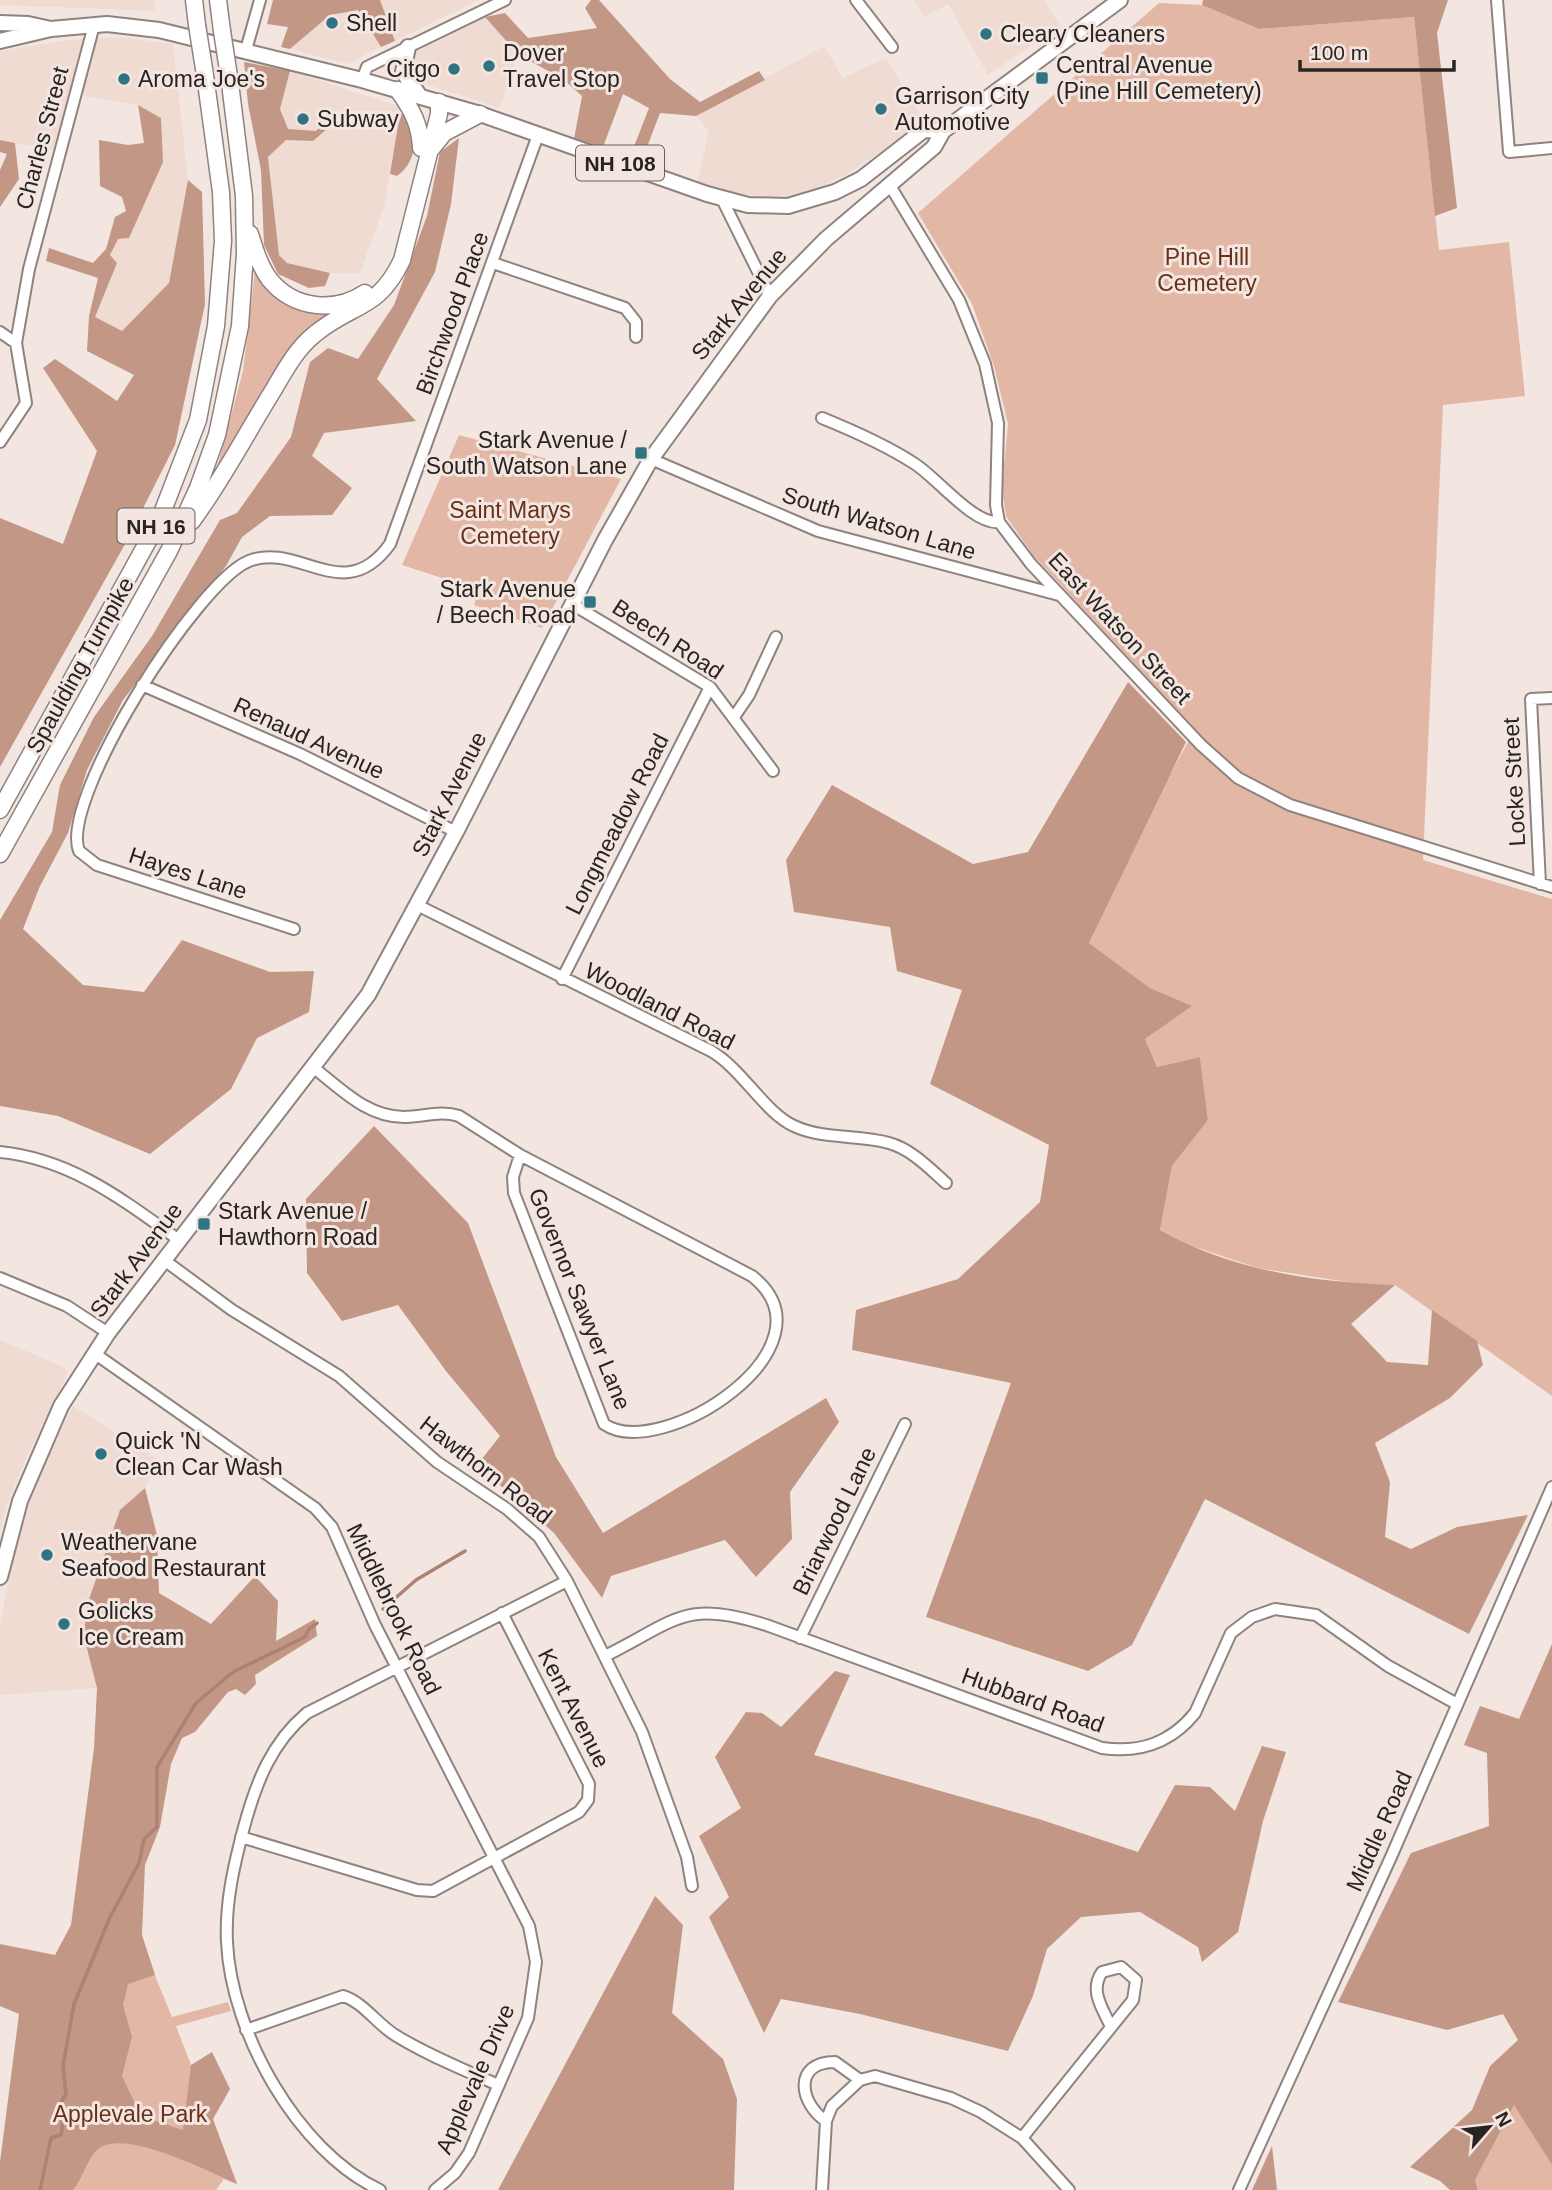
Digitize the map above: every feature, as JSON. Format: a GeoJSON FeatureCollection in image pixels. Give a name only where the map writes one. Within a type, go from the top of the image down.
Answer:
{"type":"FeatureCollection","features":[{"type":"Feature","properties":{"kind":"highway","name":"Spaulding Turnpike"},"geometry":{"type":"LineString","coordinates":[[0,810],[159,521],[198,420],[216,326],[223,241],[219,172],[194,0]]}},
{"type":"Feature","properties":{"kind":"highway","name":"Spaulding Turnpike"},"geometry":{"type":"LineString","coordinates":[[0,854],[169,551],[207,465],[230,383],[243,288],[245,220],[218,0]]}},
{"type":"Feature","properties":{"kind":"highway"},"geometry":{"type":"LineString","coordinates":[[398,90],[414,112],[426,149]]}},
{"type":"Feature","properties":{"kind":"highway"},"geometry":{"type":"LineString","coordinates":[[169,551],[218,485],[262,408],[303,346],[315,334],[380,294],[393,278],[402,260],[432,110],[439,102]]}},
{"type":"Feature","properties":{"kind":"highway"},"geometry":{"type":"LineString","coordinates":[[245,220],[264,272],[285,294],[304,303],[324,306],[354,300],[378,282],[393,256],[426,149],[444,132],[480,114]]}},
{"type":"Feature","properties":{"kind":"main road","name":"NH 108"},"geometry":{"type":"LineString","coordinates":[[0,41],[51,29],[135,25],[246,50],[420,96],[480,114],[722,199],[762,206],[806,202],[861,179],[924,130],[943,131],[1120,0]]}},
{"type":"Feature","properties":{"kind":"main road","name":"NH 108"},"geometry":{"type":"LineString","coordinates":[[0,23],[28,24],[51,29]]}},
{"type":"Feature","properties":{"kind":"main road"},"geometry":{"type":"LineString","coordinates":[[408,47],[403,72],[420,96]]}},
{"type":"Feature","properties":{"kind":"main road","name":"Stark Avenue"},"geometry":{"type":"LineString","coordinates":[[0,1577],[20,1501],[61,1406],[108,1333],[368,995],[418,905],[572,604],[651,459],[770,296],[826,239],[933,147],[943,131]]}},
{"type":"Feature","properties":{"kind":"main road"},"geometry":{"type":"LineString","coordinates":[[880,163],[889,184]]}},
{"type":"Feature","properties":{"kind":"street"},"geometry":{"type":"LineString","coordinates":[[246,50],[260,0]]}},
{"type":"Feature","properties":{"kind":"street"},"geometry":{"type":"LineString","coordinates":[[362,80],[367,67],[505,0]]}},
{"type":"Feature","properties":{"kind":"street"},"geometry":{"type":"LineString","coordinates":[[856,0],[892,47]]}},
{"type":"Feature","properties":{"kind":"street"},"geometry":{"type":"LineString","coordinates":[[1497,0],[1509,152],[1552,148]]}},
{"type":"Feature","properties":{"kind":"street","name":"Charles Street"},"geometry":{"type":"LineString","coordinates":[[0,442],[26,403],[16,343],[29,269],[94,25]]}},
{"type":"Feature","properties":{"kind":"street","name":"Birchwood Place"},"geometry":{"type":"LineString","coordinates":[[77,844],[79,817],[115,731],[142,685],[219,583],[238,567],[262,558],[334,573],[357,570],[385,551],[405,505],[538,135]]}},
{"type":"Feature","properties":{"kind":"street"},"geometry":{"type":"LineString","coordinates":[[822,418],[863,435],[917,465],[981,520],[999,522],[996,505],[998,423],[985,364],[958,300],[889,184]]}},
{"type":"Feature","properties":{"kind":"street"},"geometry":{"type":"LineString","coordinates":[[722,199],[770,296]]}},
{"type":"Feature","properties":{"kind":"street"},"geometry":{"type":"LineString","coordinates":[[493,262],[625,308],[636,322],[636,337]]}},
{"type":"Feature","properties":{"kind":"street"},"geometry":{"type":"LineString","coordinates":[[0,332],[16,343]]}},
{"type":"Feature","properties":{"kind":"street","name":"South Watson Lane"},"geometry":{"type":"LineString","coordinates":[[651,459],[818,531],[1061,595]]}},
{"type":"Feature","properties":{"kind":"street","name":"East Watson Street"},"geometry":{"type":"LineString","coordinates":[[999,522],[1031,564],[1210,754],[1257,791],[1290,805],[1552,887]]}},
{"type":"Feature","properties":{"kind":"street","name":"Beech Road"},"geometry":{"type":"LineString","coordinates":[[572,604],[710,687],[773,771]]}},
{"type":"Feature","properties":{"kind":"street","name":"Beech Road"},"geometry":{"type":"LineString","coordinates":[[734,718],[749,695],[776,637]]}},
{"type":"Feature","properties":{"kind":"street","name":"Renaud Avenue"},"geometry":{"type":"LineString","coordinates":[[142,685],[300,754],[456,832]]}},
{"type":"Feature","properties":{"kind":"street","name":"Longmeadow Road"},"geometry":{"type":"LineString","coordinates":[[562,979],[710,687]]}},
{"type":"Feature","properties":{"kind":"street","name":"Locke Street"},"geometry":{"type":"LineString","coordinates":[[1540,884],[1531,699],[1552,698]]}},
{"type":"Feature","properties":{"kind":"street","name":"Hayes Lane"},"geometry":{"type":"LineString","coordinates":[[77,844],[83,856],[97,865],[294,929]]}},
{"type":"Feature","properties":{"kind":"street","name":"Woodland Road"},"geometry":{"type":"LineString","coordinates":[[418,905],[722,1057],[791,1125],[816,1133],[889,1143],[906,1151],[946,1183]]}},
{"type":"Feature","properties":{"kind":"street","name":"Governor Sawyer Lane"},"geometry":{"type":"LineString","coordinates":[[314,1068],[376,1113],[400,1117],[448,1112],[520,1155],[695,1244],[763,1285],[775,1306],[776,1320],[771,1346],[755,1372],[718,1401],[651,1431],[627,1433],[604,1424],[514,1193],[513,1177],[520,1155]]}},
{"type":"Feature","properties":{"kind":"street"},"geometry":{"type":"LineString","coordinates":[[0,1152],[37,1158],[82,1175],[179,1240]]}},
{"type":"Feature","properties":{"kind":"street","name":"Hawthorn Road"},"geometry":{"type":"LineString","coordinates":[[164,1260],[232,1310],[339,1376],[437,1462],[517,1517],[547,1546],[605,1656],[654,1764],[687,1857],[692,1886]]}},
{"type":"Feature","properties":{"kind":"street"},"geometry":{"type":"LineString","coordinates":[[0,1278],[67,1306],[108,1333]]}},
{"type":"Feature","properties":{"kind":"street","name":"Middlebrook Road"},"geometry":{"type":"LineString","coordinates":[[94,1353],[324,1517],[343,1549],[375,1625],[497,1858]]}},
{"type":"Feature","properties":{"kind":"street","name":"Briarwood Lane"},"geometry":{"type":"LineString","coordinates":[[800,1638],[905,1424]]}},
{"type":"Feature","properties":{"kind":"street","name":"Middle Road"},"geometry":{"type":"LineString","coordinates":[[1239,2190],[1551,1491]]}},
{"type":"Feature","properties":{"kind":"street"},"geometry":{"type":"LineString","coordinates":[[380,2190],[339,2161],[303,2125],[272,2082],[246,2030],[233,1988],[227,1942],[229,1897],[241,1837],[269,1757],[293,1724],[323,1703],[567,1581]]}},
{"type":"Feature","properties":{"kind":"street","name":"Hubbard Road"},"geometry":{"type":"LineString","coordinates":[[605,1656],[678,1618],[703,1611],[732,1614],[1102,1748],[1125,1751],[1149,1747],[1186,1724],[1195,1713],[1231,1633],[1252,1617],[1275,1609],[1316,1615],[1388,1666],[1457,1704]]}},
{"type":"Feature","properties":{"kind":"street","name":"Kent Avenue"},"geometry":{"type":"LineString","coordinates":[[497,1858],[573,1816],[584,1807],[590,1792],[586,1775],[502,1613]]}},
{"type":"Feature","properties":{"kind":"street"},"geometry":{"type":"LineString","coordinates":[[241,1837],[424,1891],[441,1889],[497,1858]]}},
{"type":"Feature","properties":{"kind":"street","name":"Applevale Drive"},"geometry":{"type":"LineString","coordinates":[[435,2190],[463,2163],[528,2018],[536,1962],[529,1926],[497,1858]]}},
{"type":"Feature","properties":{"kind":"street"},"geometry":{"type":"LineString","coordinates":[[1022,2138],[1111,2027],[1136,1994],[1133,1975],[1121,1967],[1102,1972],[1096,1985],[1099,2000],[1111,2027]]}},
{"type":"Feature","properties":{"kind":"street"},"geometry":{"type":"LineString","coordinates":[[246,2030],[343,1996],[355,2001],[381,2025],[412,2045],[498,2085]]}},
{"type":"Feature","properties":{"kind":"street"},"geometry":{"type":"LineString","coordinates":[[826,2121],[810,2106],[805,2095],[804,2086],[809,2072],[818,2065],[835,2062],[860,2080]]}},
{"type":"Feature","properties":{"kind":"street"},"geometry":{"type":"LineString","coordinates":[[822,2190],[826,2121],[843,2093],[860,2080],[883,2077],[951,2098],[981,2112],[1022,2138],[1069,2190]]}},
{"type":"Feature","properties":{"kind":"shaded area"},"geometry":{"type":"Polygon","coordinates":[[[0,0],[154,0],[156,11],[0,5],[0,0]]]}},
{"type":"Feature","properties":{"kind":"shaded area"},"geometry":{"type":"Polygon","coordinates":[[[380,0],[479,0],[395,41],[380,0]]]}},
{"type":"Feature","properties":{"kind":"shaded area"},"geometry":{"type":"Polygon","coordinates":[[[914,0],[1044,0],[1060,26],[988,75],[948,4],[924,17],[914,0]]]}},
{"type":"Feature","properties":{"kind":"shaded area"},"geometry":{"type":"Polygon","coordinates":[[[358,10],[381,47],[348,64],[290,49],[330,15],[358,10]]]}},
{"type":"Feature","properties":{"kind":"shaded area"},"geometry":{"type":"Polygon","coordinates":[[[485,17],[518,54],[500,108],[416,81],[410,69],[414,53],[485,17]]]}},
{"type":"Feature","properties":{"kind":"shaded area"},"geometry":{"type":"Polygon","coordinates":[[[120,37],[173,44],[188,180],[169,283],[122,332],[95,317],[117,263],[110,255],[161,118],[138,105],[69,93],[54,150],[0,140],[0,51],[69,40],[120,37]]]}},
{"type":"Feature","properties":{"kind":"shaded area"},"geometry":{"type":"Polygon","coordinates":[[[824,46],[843,78],[886,58],[923,119],[913,130],[847,174],[811,192],[781,197],[737,194],[697,183],[709,132],[696,116],[824,46]]]}},
{"type":"Feature","properties":{"kind":"shaded area"},"geometry":{"type":"Polygon","coordinates":[[[290,71],[401,107],[384,207],[360,273],[330,273],[287,263],[279,255],[268,156],[286,140],[313,141],[316,131],[288,129],[280,109],[290,71]]]}},
{"type":"Feature","properties":{"kind":"shaded area"},"geometry":{"type":"Polygon","coordinates":[[[0,1340],[62,1366],[68,1373],[24,1463],[6,1508],[0,1532],[0,1340]]]}},
{"type":"Feature","properties":{"kind":"shaded area"},"geometry":{"type":"Polygon","coordinates":[[[73,1406],[159,1460],[145,1488],[120,1510],[84,1637],[97,1688],[0,1695],[0,1625],[15,1546],[38,1474],[73,1406]]]}},
{"type":"Feature","properties":{"kind":"green space"},"geometry":{"type":"Polygon","coordinates":[[[273,0],[380,0],[395,41],[381,47],[358,10],[330,15],[290,49],[281,47],[288,27],[267,24],[273,0]]]}},
{"type":"Feature","properties":{"kind":"green space"},"geometry":{"type":"Polygon","coordinates":[[[591,0],[599,0],[670,79],[700,102],[759,71],[765,80],[696,116],[660,113],[644,155],[631,154],[649,108],[623,94],[603,147],[574,139],[582,96],[564,80],[518,54],[485,17],[505,13],[528,38],[597,28],[585,8],[591,0]]]}},
{"type":"Feature","properties":{"kind":"green space"},"geometry":{"type":"Polygon","coordinates":[[[1203,0],[1448,0],[1437,33],[1457,208],[1435,216],[1414,17],[1259,29],[1202,5],[1203,0]]]}},
{"type":"Feature","properties":{"kind":"green space","name":"Pine Hill Cemetery"},"geometry":{"type":"Polygon","coordinates":[[[1159,3],[1202,5],[1259,29],[1414,17],[1439,250],[1509,242],[1525,396],[1443,405],[1423,860],[1552,899],[1552,1396],[1395,1285],[1360,1284],[1258,1268],[1189,1245],[1160,1230],[1172,1166],[1208,1120],[1200,1057],[1157,1067],[1145,1039],[1191,1006],[1150,988],[1089,943],[1150,812],[1195,729],[1033,555],[1006,516],[1002,488],[1008,424],[994,366],[972,304],[918,213],[1159,3]]]}},
{"type":"Feature","properties":{"kind":"green space"},"geometry":{"type":"Polygon","coordinates":[[[244,62],[290,71],[280,109],[288,129],[316,131],[333,114],[335,122],[313,141],[286,140],[268,157],[279,255],[287,263],[330,273],[325,286],[309,288],[278,274],[264,245],[261,170],[248,104],[244,62]]]}},
{"type":"Feature","properties":{"kind":"green space"},"geometry":{"type":"Polygon","coordinates":[[[138,105],[161,118],[163,162],[129,238],[118,239],[110,255],[117,263],[95,317],[122,331],[169,283],[188,180],[202,192],[205,304],[175,445],[124,546],[0,767],[0,518],[63,544],[97,451],[43,368],[55,359],[117,401],[134,375],[87,351],[89,316],[98,278],[46,261],[49,248],[93,263],[106,249],[115,217],[126,211],[122,197],[100,186],[99,140],[128,145],[144,143],[138,105]]]}},
{"type":"Feature","properties":{"kind":"green space"},"geometry":{"type":"Polygon","coordinates":[[[401,107],[411,123],[414,142],[410,161],[397,176],[390,174],[401,107]]]}},
{"type":"Feature","properties":{"kind":"green space"},"geometry":{"type":"Polygon","coordinates":[[[459,138],[451,204],[435,272],[377,379],[416,421],[324,433],[312,456],[352,488],[332,515],[270,516],[242,537],[226,566],[123,700],[87,770],[68,833],[40,886],[23,929],[83,985],[144,992],[182,940],[270,972],[314,971],[309,1012],[257,1038],[231,1089],[150,1154],[58,1116],[0,1106],[0,920],[52,832],[60,785],[94,717],[152,636],[220,520],[237,513],[291,437],[310,362],[328,348],[358,359],[394,305],[427,216],[440,152],[459,138]]]}},
{"type":"Feature","properties":{"kind":"green space"},"geometry":{"type":"Polygon","coordinates":[[[0,140],[15,143],[19,179],[0,207],[0,170],[7,154],[0,152],[0,140]]]}},
{"type":"Feature","properties":{"kind":"green space"},"geometry":{"type":"Polygon","coordinates":[[[255,271],[270,286],[345,307],[389,278],[333,316],[221,470],[217,468],[243,371],[255,271]]]}},
{"type":"Feature","properties":{"kind":"green space","name":"Saint Marys Cemetery"},"geometry":{"type":"Polygon","coordinates":[[[459,435],[621,479],[542,628],[474,605],[479,590],[402,565],[459,435]]]}},
{"type":"Feature","properties":{"kind":"green space"},"geometry":{"type":"Polygon","coordinates":[[[1128,682],[1186,742],[1089,943],[1150,988],[1192,1006],[1145,1039],[1157,1067],[1200,1057],[1208,1120],[1172,1166],[1160,1230],[1215,1255],[1274,1272],[1335,1281],[1395,1285],[1351,1324],[1387,1362],[1428,1365],[1432,1310],[1477,1341],[1483,1365],[1450,1398],[1375,1443],[1390,1482],[1385,1537],[1411,1549],[1457,1527],[1528,1515],[1469,1634],[1205,1499],[1132,1645],[1088,1671],[926,1617],[1011,1383],[852,1350],[856,1310],[958,1279],[1040,1202],[1049,1145],[930,1084],[962,990],[897,971],[890,927],[794,912],[786,860],[832,785],[973,864],[1028,852],[1128,682]]]}},
{"type":"Feature","properties":{"kind":"green space"},"geometry":{"type":"Polygon","coordinates":[[[374,1126],[468,1223],[556,1457],[603,1533],[826,1398],[839,1422],[790,1492],[792,1539],[756,1577],[725,1540],[611,1576],[602,1598],[554,1533],[477,1465],[500,1436],[446,1371],[398,1305],[342,1321],[307,1273],[306,1199],[374,1126]]]}},
{"type":"Feature","properties":{"kind":"green space"},"geometry":{"type":"Polygon","coordinates":[[[145,1488],[157,1535],[159,1593],[211,1624],[255,1576],[278,1601],[276,1641],[315,1619],[317,1636],[255,1675],[256,1684],[245,1695],[236,1689],[228,1692],[195,1732],[182,1738],[171,1764],[160,1827],[145,1865],[142,1935],[155,1975],[128,1984],[123,2005],[132,2037],[122,2076],[141,2116],[183,2130],[191,2065],[212,2052],[230,2089],[213,2119],[237,2184],[170,2155],[116,2143],[103,2146],[94,2153],[73,2190],[0,2190],[0,2162],[19,2014],[0,2006],[0,1944],[55,1955],[71,1925],[94,1748],[97,1688],[84,1637],[86,1608],[120,1510],[145,1488]]]}},
{"type":"Feature","properties":{"kind":"green space"},"geometry":{"type":"Polygon","coordinates":[[[1552,1644],[1552,2165],[1514,2105],[1475,2180],[1478,2190],[1450,2190],[1440,2181],[1410,2167],[1472,2110],[1490,2066],[1518,2040],[1503,2014],[1447,2030],[1338,2002],[1411,1853],[1489,1826],[1487,1753],[1464,1745],[1480,1706],[1519,1719],[1552,1644]]]}},
{"type":"Feature","properties":{"kind":"green space"},"geometry":{"type":"Polygon","coordinates":[[[835,1671],[850,1675],[814,1755],[1039,1819],[1138,1852],[1175,1785],[1210,1787],[1235,1811],[1262,1746],[1286,1752],[1263,1821],[1238,1932],[1202,1962],[1198,1947],[1140,1912],[1081,1917],[1047,1949],[1033,1996],[1008,2051],[860,2014],[781,1999],[764,2033],[709,1917],[729,1897],[699,1836],[741,1808],[715,1757],[746,1712],[762,1713],[781,1727],[835,1671]]]}},
{"type":"Feature","properties":{"kind":"green space"},"geometry":{"type":"Polygon","coordinates":[[[655,1896],[683,1925],[672,2013],[723,2059],[737,2099],[734,2190],[498,2190],[655,1896]]]}},
{"type":"Feature","properties":{"kind":"green space","name":"Applevale Park"},"geometry":{"type":"Polygon","coordinates":[[[139,1937],[172,2017],[228,2002],[231,2011],[176,2026],[237,2184],[224,2179],[216,2190],[33,2190],[139,1937]]]}},
{"type":"Feature","properties":{"kind":"green space"},"geometry":{"type":"Polygon","coordinates":[[[1514,2104],[1552,2165],[1552,2190],[1478,2190],[1475,2180],[1514,2104]]]}},
{"type":"Feature","properties":{"kind":"green space"},"geometry":{"type":"Polygon","coordinates":[[[1272,2146],[1277,2190],[1252,2190],[1272,2146]]]}},
{"type":"Feature","properties":{"kind":"waterway"},"geometry":{"type":"LineString","coordinates":[[383,1609],[416,1580],[465,1551]]}},
{"type":"Feature","properties":{"kind":"waterway"},"geometry":{"type":"LineString","coordinates":[[40,2190],[51,2138],[61,2135],[63,2122],[68,2118],[60,2104],[66,2094],[63,2066],[74,2004],[110,1917],[139,1863],[144,1839],[157,1827],[157,1767],[196,1703],[233,1672],[305,1637],[309,1629],[317,1623]]}},
{"type":"Feature","properties":{"kind":"place","name":"Shell"},"geometry":{"type":"Point","coordinates":[332,23]}},
{"type":"Feature","properties":{"kind":"place","name":"Cleary Cleaners"},"geometry":{"type":"Point","coordinates":[986,34]}},
{"type":"Feature","properties":{"kind":"place","name":"Dover Travel Stop"},"geometry":{"type":"Point","coordinates":[489,66]}},
{"type":"Feature","properties":{"kind":"place","name":"Citgo"},"geometry":{"type":"Point","coordinates":[454,69]}},
{"type":"Feature","properties":{"kind":"place","name":"Central Avenue (Pine Hill Cemetery)"},"geometry":{"type":"Point","coordinates":[1042,78]}},
{"type":"Feature","properties":{"kind":"place","name":"Aroma Joe's"},"geometry":{"type":"Point","coordinates":[124,79]}},
{"type":"Feature","properties":{"kind":"place","name":"Garrison City Automotive"},"geometry":{"type":"Point","coordinates":[881,109]}},
{"type":"Feature","properties":{"kind":"place","name":"Subway"},"geometry":{"type":"Point","coordinates":[303,119]}},
{"type":"Feature","properties":{"kind":"place","name":"Stark Avenue / South Watson Lane"},"geometry":{"type":"Point","coordinates":[641,453]}},
{"type":"Feature","properties":{"kind":"place","name":"Stark Avenue / Beech Road"},"geometry":{"type":"Point","coordinates":[590,602]}},
{"type":"Feature","properties":{"kind":"place","name":"Stark Avenue / Hawthorn Road"},"geometry":{"type":"Point","coordinates":[204,1224]}},
{"type":"Feature","properties":{"kind":"place","name":"Quick 'N Clean Car Wash"},"geometry":{"type":"Point","coordinates":[101,1454]}},
{"type":"Feature","properties":{"kind":"place","name":"Weathervane Seafood Restaurant"},"geometry":{"type":"Point","coordinates":[47,1555]}},
{"type":"Feature","properties":{"kind":"place","name":"Golicks Ice Cream"},"geometry":{"type":"Point","coordinates":[64,1624]}}]}
